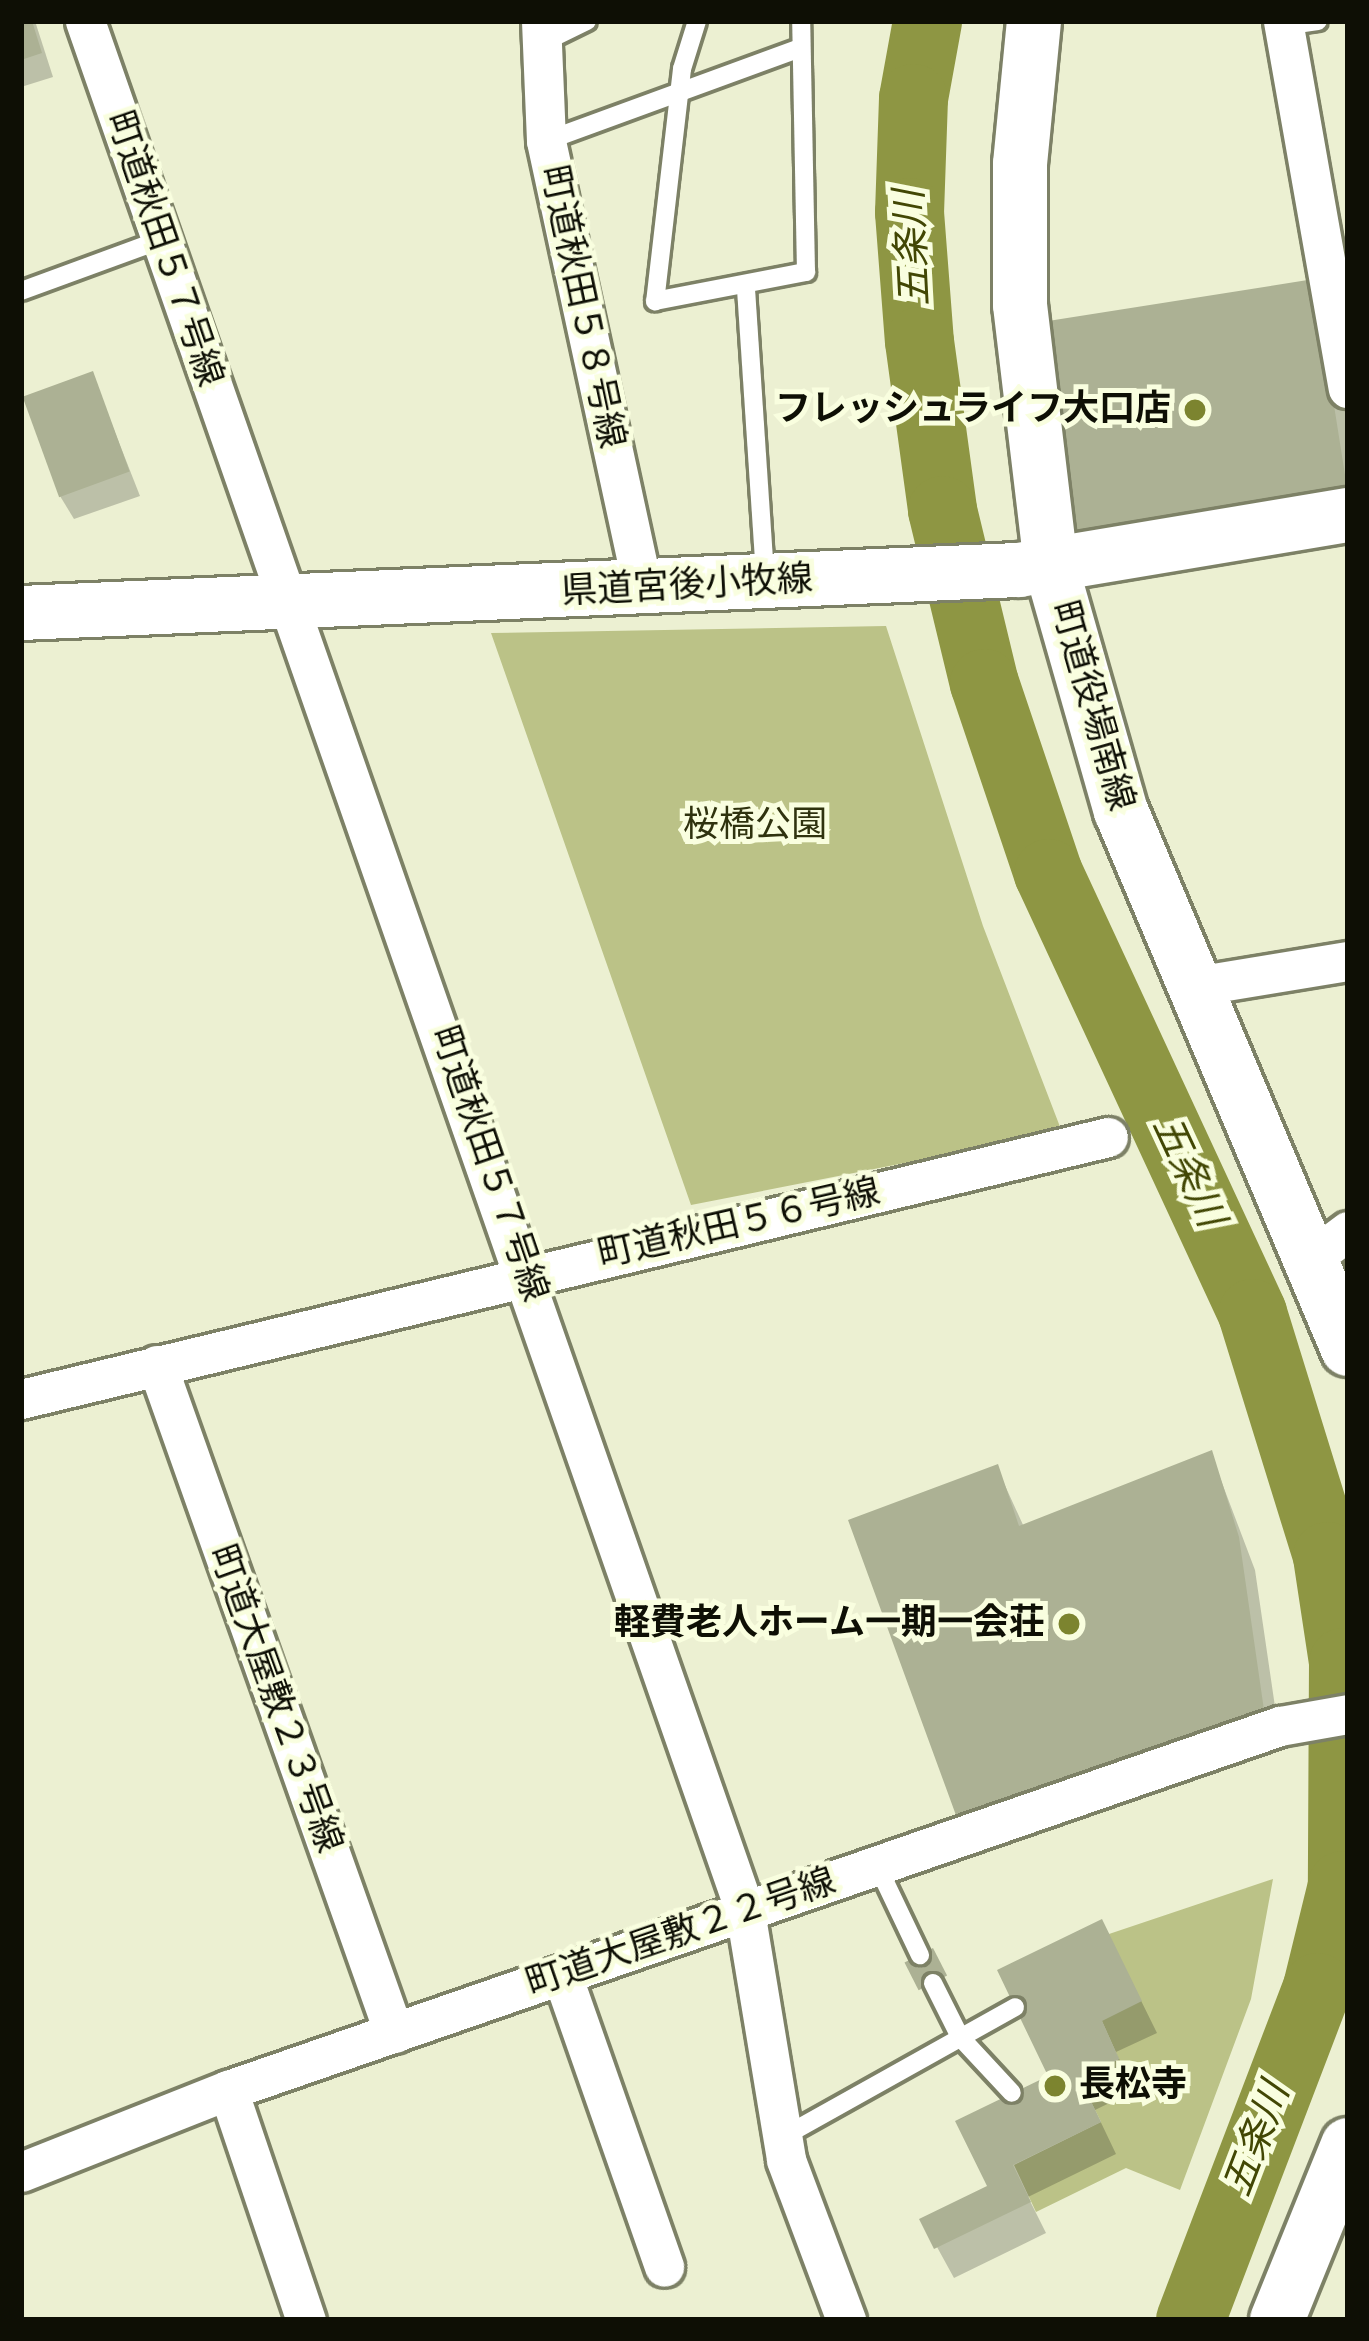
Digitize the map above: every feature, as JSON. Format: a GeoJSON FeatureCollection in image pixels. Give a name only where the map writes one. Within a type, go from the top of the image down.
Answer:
{"type":"FeatureCollection","features":[{"type":"Feature","properties":{"kind":"street","name":"町道秋田５７号線"},"geometry":{"type":"LineString","coordinates":[[86,21],[528,1274],[745,1911],[781,2138],[810,2239],[845,2320]]}},
{"type":"Feature","properties":{"kind":"street","name":"町道役場南線"},"geometry":{"type":"LineString","coordinates":[[1034,21],[1018,258],[1035,568],[1095,739],[1195,986],[1330,1245],[1348,1349]]}},
{"type":"Feature","properties":{"kind":"street"},"geometry":{"type":"LineString","coordinates":[[1295,23],[1348,388]]}},
{"type":"Feature","properties":{"kind":"street","name":"町道秋田５８号線"},"geometry":{"type":"LineString","coordinates":[[548,33],[554,139],[643,591]]}},
{"type":"Feature","properties":{"kind":"street","name":"県道宮後小牧線"},"geometry":{"type":"LineString","coordinates":[[21,613],[643,591],[1035,568],[1348,515]]}},
{"type":"Feature","properties":{"kind":"street"},"geometry":{"type":"LineString","coordinates":[[1195,986],[1348,961]]}},
{"type":"Feature","properties":{"kind":"street","name":"町道秋田５６号線"},"geometry":{"type":"LineString","coordinates":[[21,1399],[1108,1137]]}},
{"type":"Feature","properties":{"kind":"street","name":"町道大屋敷２３号線"},"geometry":{"type":"LineString","coordinates":[[157,1365],[394,2033]]}},
{"type":"Feature","properties":{"kind":"street","name":"町道大屋敷２２号線"},"geometry":{"type":"LineString","coordinates":[[21,2171],[228,2090],[1280,1726],[1348,1714]]}},
{"type":"Feature","properties":{"kind":"street"},"geometry":{"type":"LineString","coordinates":[[562,1975],[664,2266]]}},
{"type":"Feature","properties":{"kind":"street"},"geometry":{"type":"LineString","coordinates":[[228,2090],[306,2320]]}},
{"type":"Feature","properties":{"kind":"street"},"geometry":{"type":"LineString","coordinates":[[1277,2320],[1348,2145]]}},
{"type":"Feature","properties":{"kind":"lane"},"geometry":{"type":"LineString","coordinates":[[548,33],[587,21]]}},
{"type":"Feature","properties":{"kind":"lane"},"geometry":{"type":"LineString","coordinates":[[697,21],[682,69],[686,87],[655,301],[746,289],[806,272],[801,21]]}},
{"type":"Feature","properties":{"kind":"lane"},"geometry":{"type":"LineString","coordinates":[[554,139],[800,48]]}},
{"type":"Feature","properties":{"kind":"lane"},"geometry":{"type":"LineString","coordinates":[[21,291],[160,240]]}},
{"type":"Feature","properties":{"kind":"lane"},"geometry":{"type":"LineString","coordinates":[[746,289],[765,582]]}},
{"type":"Feature","properties":{"kind":"lane"},"geometry":{"type":"LineString","coordinates":[[877,1865],[920,1955]]}},
{"type":"Feature","properties":{"kind":"lane"},"geometry":{"type":"LineString","coordinates":[[933,1982],[959,2037],[1012,2093]]}},
{"type":"Feature","properties":{"kind":"lane"},"geometry":{"type":"LineString","coordinates":[[781,2138],[1015,2006]]}},
{"type":"Feature","properties":{"kind":"green space","name":"桜橋公園"},"geometry":{"type":"Polygon","coordinates":[[[886,626],[983,926],[1062,1132],[691,1205],[491,633],[886,626]]]}},
{"type":"Feature","properties":{"kind":"green space"},"geometry":{"type":"Polygon","coordinates":[[[1273,1879],[1251,1999],[1180,2190],[1126,2168],[1036,2212],[1014,2165],[1101,2122],[1080,2079],[1119,2059],[1102,2021],[1109,1934],[1273,1879]]]}},
{"type":"Feature","properties":{"kind":"building"},"geometry":{"type":"Polygon","coordinates":[[[21,21],[32,21],[42,53],[21,60],[21,21]]]}},
{"type":"Feature","properties":{"kind":"building","name":"フレッシュライフ大口店"},"geometry":{"type":"Polygon","coordinates":[[[1314,279],[1348,498],[1078,541],[1043,322],[1314,279]]]}},
{"type":"Feature","properties":{"kind":"building"},"geometry":{"type":"Polygon","coordinates":[[[93,371],[130,472],[59,497],[23,397],[93,371]]]}},
{"type":"Feature","properties":{"kind":"building","name":"軽費老人ホーム一期一会荘"},"geometry":{"type":"Polygon","coordinates":[[[1212,1450],[1239,1537],[1264,1710],[957,1818],[848,1520],[998,1464],[1019,1526],[1212,1450]]]}},
{"type":"Feature","properties":{"kind":"building","name":"長松寺"},"geometry":{"type":"Polygon","coordinates":[[[1102,1919],[1142,2001],[1102,2021],[1119,2059],[1080,2079],[1101,2122],[1013,2165],[1031,2202],[934,2249],[919,2219],[987,2186],[955,2121],[1048,2076],[997,1970],[1102,1919]]]}},
{"type":"Feature","properties":{"kind":"building"},"geometry":{"type":"Polygon","coordinates":[[[933,1948],[947,1976],[919,1990],[904,1963],[933,1948]]]}},
{"type":"Feature","properties":{"kind":"waterway","name":"五条川"},"geometry":{"type":"LineString","coordinates":[[927,21],[913,98],[909,212],[919,341],[942,510],[984,683],[1048,873],[1252,1313],[1327,1556],[1343,1662],[1342,1885],[1317,1987],[1190,2320]]}},
{"type":"Feature","properties":{"kind":"place","name":"フレッシュライフ大口店"},"geometry":{"type":"Point","coordinates":[1195,410]}},
{"type":"Feature","properties":{"kind":"place","name":"軽費老人ホーム一期一会荘"},"geometry":{"type":"Point","coordinates":[1069,1624]}},
{"type":"Feature","properties":{"kind":"place","name":"長松寺"},"geometry":{"type":"Point","coordinates":[1055,2086]}}]}
